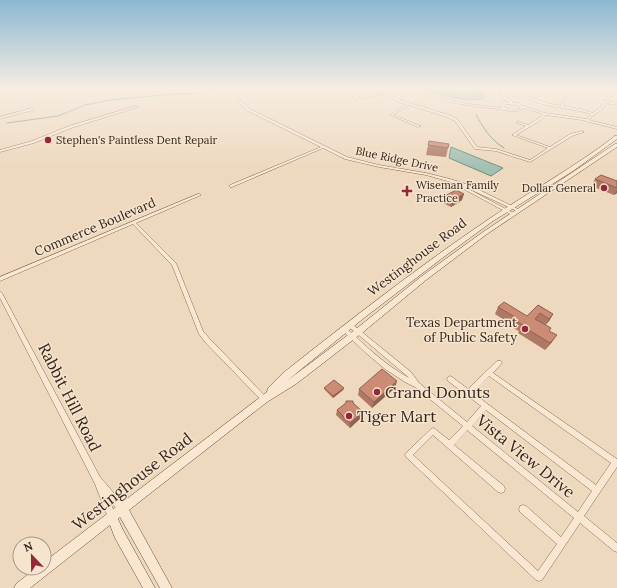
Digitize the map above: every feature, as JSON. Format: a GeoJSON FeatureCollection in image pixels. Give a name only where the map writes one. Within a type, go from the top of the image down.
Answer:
{"type":"FeatureCollection","features":[{"type":"Feature","properties":{"kind":"main road","name":"Westinghouse Road"},"geometry":{"type":"LineString","coordinates":[[264,399],[286,376],[416,273],[512,210],[617,137]]}},
{"type":"Feature","properties":{"kind":"main road","name":"Westinghouse Road"},"geometry":{"type":"LineString","coordinates":[[20,588],[264,399],[293,381],[355,334],[512,210],[582,169],[617,145]]}},
{"type":"Feature","properties":{"kind":"main road"},"geometry":{"type":"LineString","coordinates":[[122,509],[166,588]]}},
{"type":"Feature","properties":{"kind":"main road"},"geometry":{"type":"LineString","coordinates":[[112,517],[119,534],[149,588]]}},
{"type":"Feature","properties":{"kind":"street"},"geometry":{"type":"LineString","coordinates":[[0,151],[33,142],[70,126],[107,115]]}},
{"type":"Feature","properties":{"kind":"street","name":"Blue Ridge Drive"},"geometry":{"type":"LineString","coordinates":[[260,115],[346,158],[426,174],[455,182],[464,189],[512,210]]}},
{"type":"Feature","properties":{"kind":"street"},"geometry":{"type":"LineString","coordinates":[[394,115],[419,126]]}},
{"type":"Feature","properties":{"kind":"street"},"geometry":{"type":"LineString","coordinates":[[446,115],[456,120],[476,148],[496,150],[530,161],[571,135],[582,132]]}},
{"type":"Feature","properties":{"kind":"street"},"geometry":{"type":"LineString","coordinates":[[535,122],[539,115]]}},
{"type":"Feature","properties":{"kind":"street"},"geometry":{"type":"LineString","coordinates":[[543,115],[514,135],[551,148]]}},
{"type":"Feature","properties":{"kind":"street"},"geometry":{"type":"LineString","coordinates":[[554,115],[589,121],[617,129]]}},
{"type":"Feature","properties":{"kind":"street"},"geometry":{"type":"LineString","coordinates":[[589,121],[593,115]]}},
{"type":"Feature","properties":{"kind":"street"},"geometry":{"type":"LineString","coordinates":[[518,122],[529,126]]}},
{"type":"Feature","properties":{"kind":"street"},"geometry":{"type":"LineString","coordinates":[[231,186],[323,147]]}},
{"type":"Feature","properties":{"kind":"street","name":"Commerce Boulevard"},"geometry":{"type":"LineString","coordinates":[[0,280],[199,195]]}},
{"type":"Feature","properties":{"kind":"street"},"geometry":{"type":"LineString","coordinates":[[134,223],[174,264],[201,332],[264,399]]}},
{"type":"Feature","properties":{"kind":"street","name":"Rabbit Hill Road"},"geometry":{"type":"LineString","coordinates":[[0,293],[97,480],[122,509]]}},
{"type":"Feature","properties":{"kind":"street","name":"Vista View Drive"},"geometry":{"type":"LineString","coordinates":[[347,327],[406,381],[416,385],[617,548]]}},
{"type":"Feature","properties":{"kind":"street","name":"Vista View Drive"},"geometry":{"type":"LineString","coordinates":[[355,334],[409,374],[416,385]]}},
{"type":"Feature","properties":{"kind":"street"},"geometry":{"type":"LineString","coordinates":[[468,393],[499,363]]}},
{"type":"Feature","properties":{"kind":"street"},"geometry":{"type":"LineString","coordinates":[[489,373],[616,463],[539,577],[408,455],[433,430],[501,489]]}},
{"type":"Feature","properties":{"kind":"street"},"geometry":{"type":"LineString","coordinates":[[450,379],[597,490]]}},
{"type":"Feature","properties":{"kind":"street"},"geometry":{"type":"LineString","coordinates":[[449,445],[486,406]]}},
{"type":"Feature","properties":{"kind":"street"},"geometry":{"type":"LineString","coordinates":[[97,480],[112,517]]}},
{"type":"Feature","properties":{"kind":"street"},"geometry":{"type":"LineString","coordinates":[[523,509],[562,543]]}},
{"type":"Feature","properties":{"kind":"shaded area"},"geometry":{"type":"Polygon","coordinates":[[[451,147],[503,168],[491,176],[449,158],[451,147]]]}},
{"type":"Feature","properties":{"kind":"building"},"geometry":{"type":"Polygon","coordinates":[[[429,141],[449,144],[448,148],[428,145],[429,141]]]}},
{"type":"Feature","properties":{"kind":"building"},"geometry":{"type":"Polygon","coordinates":[[[601,175],[617,181],[617,188],[595,179],[601,175]]]}},
{"type":"Feature","properties":{"kind":"building"},"geometry":{"type":"Polygon","coordinates":[[[456,190],[464,194],[453,200],[445,196],[456,190]]]}},
{"type":"Feature","properties":{"kind":"building"},"geometry":{"type":"Polygon","coordinates":[[[504,302],[527,316],[538,305],[553,314],[549,319],[540,313],[535,319],[551,328],[549,331],[557,335],[550,343],[522,326],[523,325],[513,319],[515,317],[498,307],[504,302]]]}},
{"type":"Feature","properties":{"kind":"building","name":"Grand Donuts"},"geometry":{"type":"Polygon","coordinates":[[[382,369],[397,381],[374,402],[359,389],[382,369]]]}},
{"type":"Feature","properties":{"kind":"building"},"geometry":{"type":"Polygon","coordinates":[[[334,380],[344,388],[333,396],[324,388],[334,380]]]}},
{"type":"Feature","properties":{"kind":"building","name":"Tiger Mart"},"geometry":{"type":"Polygon","coordinates":[[[346,401],[353,401],[353,403],[363,412],[350,423],[337,410],[346,403],[346,401]]]}},
{"type":"Feature","properties":{"kind":"waterway"},"geometry":{"type":"LineString","coordinates":[[7,123],[59,115]]}},
{"type":"Feature","properties":{"kind":"waterway"},"geometry":{"type":"LineString","coordinates":[[477,115],[487,133],[504,148]]}},
{"type":"Feature","properties":{"kind":"place","name":"Stephen's Paintless Dent Repair"},"geometry":{"type":"Point","coordinates":[48,140]}},
{"type":"Feature","properties":{"kind":"place","name":"Dollar General"},"geometry":{"type":"Point","coordinates":[604,188]}},
{"type":"Feature","properties":{"kind":"place","name":"Wiseman Family Practice"},"geometry":{"type":"Point","coordinates":[407,191]}},
{"type":"Feature","properties":{"kind":"place","name":"Texas Department of Public Safety"},"geometry":{"type":"Point","coordinates":[525,329]}},
{"type":"Feature","properties":{"kind":"place","name":"Grand Donuts"},"geometry":{"type":"Point","coordinates":[377,392]}},
{"type":"Feature","properties":{"kind":"place","name":"Tiger Mart"},"geometry":{"type":"Point","coordinates":[349,416]}}]}
